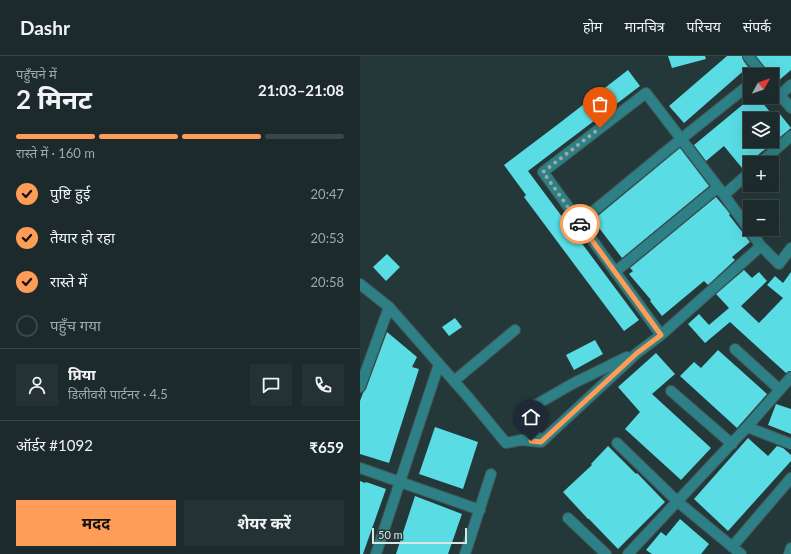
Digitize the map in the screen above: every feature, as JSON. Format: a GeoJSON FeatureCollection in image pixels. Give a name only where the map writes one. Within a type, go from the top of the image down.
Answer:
{"type":"FeatureCollection","features":[{"type":"Feature","properties":{"kind":"street"},"geometry":{"type":"LineString","coordinates":[[748,56],[757,68]]}},
{"type":"Feature","properties":{"kind":"street"},"geometry":{"type":"LineString","coordinates":[[791,85],[780,95],[791,108]]}},
{"type":"Feature","properties":{"kind":"street"},"geometry":{"type":"LineString","coordinates":[[579,223],[743,90]]}},
{"type":"Feature","properties":{"kind":"street"},"geometry":{"type":"LineString","coordinates":[[661,335],[543,172],[646,93],[761,246],[779,264],[791,248]]}},
{"type":"Feature","properties":{"kind":"street"},"geometry":{"type":"LineString","coordinates":[[768,156],[791,136]]}},
{"type":"Feature","properties":{"kind":"street"},"geometry":{"type":"LineString","coordinates":[[615,272],[720,192],[743,177]]}},
{"type":"Feature","properties":{"kind":"street"},"geometry":{"type":"LineString","coordinates":[[360,284],[389,307],[506,442],[521,440],[541,442],[637,353],[661,335],[761,246]]}},
{"type":"Feature","properties":{"kind":"street"},"geometry":{"type":"LineString","coordinates":[[360,387],[389,307]]}},
{"type":"Feature","properties":{"kind":"street"},"geometry":{"type":"LineString","coordinates":[[454,381],[515,330]]}},
{"type":"Feature","properties":{"kind":"street"},"geometry":{"type":"LineString","coordinates":[[735,349],[780,390]]}},
{"type":"Feature","properties":{"kind":"street"},"geometry":{"type":"LineString","coordinates":[[541,442],[520,414],[572,384],[637,353]]}},
{"type":"Feature","properties":{"kind":"street"},"geometry":{"type":"LineString","coordinates":[[376,554],[438,364]]}},
{"type":"Feature","properties":{"kind":"street"},"geometry":{"type":"LineString","coordinates":[[628,554],[732,444],[791,377]]}},
{"type":"Feature","properties":{"kind":"street"},"geometry":{"type":"LineString","coordinates":[[671,391],[732,444]]}},
{"type":"Feature","properties":{"kind":"street"},"geometry":{"type":"LineString","coordinates":[[747,427],[791,444]]}},
{"type":"Feature","properties":{"kind":"street"},"geometry":{"type":"LineString","coordinates":[[617,443],[678,502],[741,554]]}},
{"type":"Feature","properties":{"kind":"street"},"geometry":{"type":"LineString","coordinates":[[360,468],[480,510]]}},
{"type":"Feature","properties":{"kind":"street"},"geometry":{"type":"LineString","coordinates":[[465,554],[491,474]]}},
{"type":"Feature","properties":{"kind":"street"},"geometry":{"type":"LineString","coordinates":[[732,547],[791,478]]}},
{"type":"Feature","properties":{"kind":"street"},"geometry":{"type":"LineString","coordinates":[[568,518],[606,554]]}},
{"type":"Feature","properties":{"kind":"street"},"geometry":{"type":"LineString","coordinates":[[789,554],[791,548]]}},
{"type":"Feature","properties":{"kind":"building"},"geometry":{"type":"Polygon","coordinates":[[[668,56],[705,56],[706,59],[672,68],[668,56]]]}},
{"type":"Feature","properties":{"kind":"building"},"geometry":{"type":"Polygon","coordinates":[[[727,56],[742,56],[748,67],[743,68],[743,71],[684,123],[669,106],[727,56]]]}},
{"type":"Feature","properties":{"kind":"building"},"geometry":{"type":"Polygon","coordinates":[[[756,56],[791,56],[791,70],[779,80],[779,68],[766,68],[756,56]]]}},
{"type":"Feature","properties":{"kind":"building"},"geometry":{"type":"Polygon","coordinates":[[[628,70],[640,86],[528,171],[639,320],[624,331],[524,197],[526,195],[504,165],[628,70]]]}},
{"type":"Feature","properties":{"kind":"building"},"geometry":{"type":"Polygon","coordinates":[[[744,104],[764,104],[770,112],[743,112],[743,148],[766,148],[757,156],[743,156],[742,168],[724,146],[706,161],[694,145],[744,104]]]}},
{"type":"Feature","properties":{"kind":"building"},"geometry":{"type":"Polygon","coordinates":[[[779,113],[791,128],[779,138],[779,113]]]}},
{"type":"Feature","properties":{"kind":"building"},"geometry":{"type":"Polygon","coordinates":[[[680,148],[709,186],[622,258],[593,220],[680,148]]]}},
{"type":"Feature","properties":{"kind":"building"},"geometry":{"type":"Polygon","coordinates":[[[716,197],[730,214],[729,215],[743,233],[743,236],[745,236],[750,242],[732,257],[735,260],[708,285],[704,281],[662,316],[650,301],[651,300],[629,274],[633,271],[630,268],[716,197]]]}},
{"type":"Feature","properties":{"kind":"building"},"geometry":{"type":"Polygon","coordinates":[[[387,254],[400,267],[386,281],[373,267],[387,254]]]}},
{"type":"Feature","properties":{"kind":"building"},"geometry":{"type":"Polygon","coordinates":[[[744,270],[752,278],[759,272],[767,281],[741,306],[759,323],[783,298],[767,285],[775,276],[783,283],[791,272],[791,371],[786,373],[730,322],[705,343],[688,324],[699,314],[709,325],[729,308],[716,294],[744,270]]]}},
{"type":"Feature","properties":{"kind":"building"},"geometry":{"type":"Polygon","coordinates":[[[455,318],[462,327],[449,336],[442,327],[455,318]]]}},
{"type":"Feature","properties":{"kind":"building"},"geometry":{"type":"Polygon","coordinates":[[[387,332],[417,357],[412,367],[419,369],[389,463],[360,454],[360,401],[366,389],[387,332]]]}},
{"type":"Feature","properties":{"kind":"building"},"geometry":{"type":"Polygon","coordinates":[[[595,340],[603,354],[574,370],[566,355],[595,340]]]}},
{"type":"Feature","properties":{"kind":"building"},"geometry":{"type":"Polygon","coordinates":[[[718,350],[767,394],[737,428],[680,376],[694,362],[701,368],[718,350]]]}},
{"type":"Feature","properties":{"kind":"building"},"geometry":{"type":"Polygon","coordinates":[[[656,353],[675,374],[652,394],[711,448],[681,480],[625,429],[640,412],[618,387],[656,353]]]}},
{"type":"Feature","properties":{"kind":"building"},"geometry":{"type":"Polygon","coordinates":[[[776,404],[791,409],[791,434],[768,425],[776,404]]]}},
{"type":"Feature","properties":{"kind":"building"},"geometry":{"type":"Polygon","coordinates":[[[435,427],[478,442],[463,489],[419,474],[435,427]]]}},
{"type":"Feature","properties":{"kind":"building"},"geometry":{"type":"Polygon","coordinates":[[[748,438],[768,456],[777,446],[783,448],[791,455],[791,461],[728,531],[694,499],[748,438]]]}},
{"type":"Feature","properties":{"kind":"building"},"geometry":{"type":"Polygon","coordinates":[[[608,446],[665,502],[618,549],[563,492],[592,465],[591,464],[608,446]]]}},
{"type":"Feature","properties":{"kind":"building"},"geometry":{"type":"Polygon","coordinates":[[[360,481],[386,489],[363,554],[360,554],[360,481]]]}},
{"type":"Feature","properties":{"kind":"building"},"geometry":{"type":"Polygon","coordinates":[[[415,496],[462,514],[448,554],[396,554],[415,496]]]}},
{"type":"Feature","properties":{"kind":"building"},"geometry":{"type":"Polygon","coordinates":[[[680,519],[709,544],[701,554],[652,554],[646,550],[661,532],[666,536],[680,519]]]}},
{"type":"Feature","properties":{"kind":"way so far"},"geometry":{"type":"LineString","coordinates":[[580,224],[543,172],[600,128]]}},
{"type":"Feature","properties":{"kind":"route"},"geometry":{"type":"LineString","coordinates":[[531,441],[541,442],[637,353],[661,335],[580,224]]}}]}
